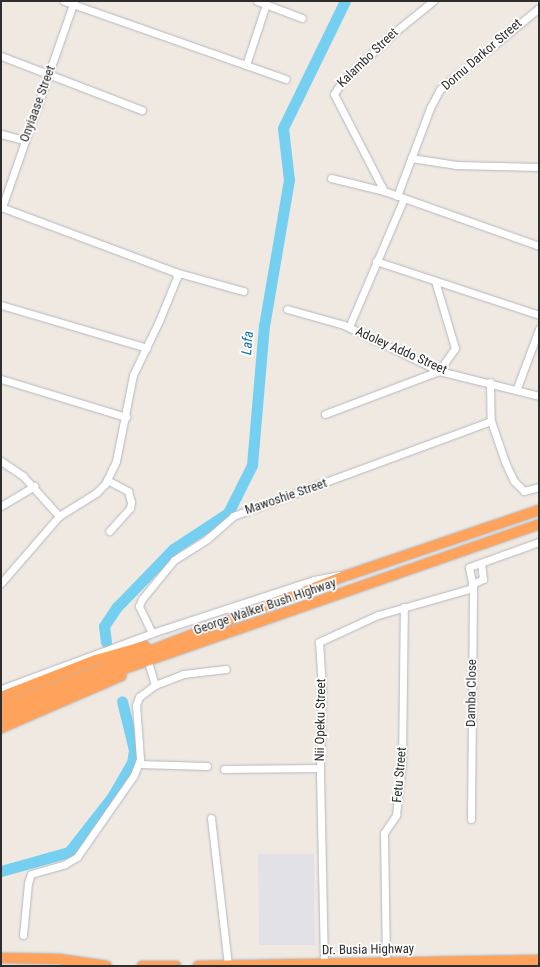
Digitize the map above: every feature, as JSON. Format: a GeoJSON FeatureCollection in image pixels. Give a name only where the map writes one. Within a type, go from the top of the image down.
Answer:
{"type":"FeatureCollection","features":[{"type":"Feature","properties":{"kind":"highway","name":"George Walker Bush Highway"},"geometry":{"type":"LineString","coordinates":[[1,708],[348,575],[539,510]]}},
{"type":"Feature","properties":{"kind":"highway","name":"George Walker Bush Highway"},"geometry":{"type":"LineString","coordinates":[[1,717],[138,665],[539,524]]}},
{"type":"Feature","properties":{"kind":"highway"},"geometry":{"type":"LineString","coordinates":[[1,697],[96,660],[216,625]]}},
{"type":"Feature","properties":{"kind":"highway"},"geometry":{"type":"LineString","coordinates":[[1,728],[114,680],[138,665]]}},
{"type":"Feature","properties":{"kind":"highway"},"geometry":{"type":"LineString","coordinates":[[1,958],[66,959],[107,966]]}},
{"type":"Feature","properties":{"kind":"highway","name":"Dr. Busia Highway"},"geometry":{"type":"LineString","coordinates":[[198,966],[539,960]]}},
{"type":"Feature","properties":{"kind":"highway"},"geometry":{"type":"LineString","coordinates":[[142,966],[176,966]]}},
{"type":"Feature","properties":{"kind":"street"},"geometry":{"type":"LineString","coordinates":[[64,1],[74,3],[286,78]]}},
{"type":"Feature","properties":{"kind":"street"},"geometry":{"type":"LineString","coordinates":[[257,1],[302,18]]}},
{"type":"Feature","properties":{"kind":"street","name":"Kalambo Street"},"geometry":{"type":"LineString","coordinates":[[384,191],[334,94],[347,76],[396,30],[433,1]]}},
{"type":"Feature","properties":{"kind":"street","name":"Onyiaase Street"},"geometry":{"type":"LineString","coordinates":[[1,207],[74,3]]}},
{"type":"Feature","properties":{"kind":"street"},"geometry":{"type":"LineString","coordinates":[[246,65],[266,4]]}},
{"type":"Feature","properties":{"kind":"street","name":"Dornu Darkor Street"},"geometry":{"type":"LineString","coordinates":[[349,327],[400,197],[411,158],[440,89],[539,8]]}},
{"type":"Feature","properties":{"kind":"street"},"geometry":{"type":"LineString","coordinates":[[1,56],[142,110]]}},
{"type":"Feature","properties":{"kind":"street"},"geometry":{"type":"LineString","coordinates":[[1,134],[24,140]]}},
{"type":"Feature","properties":{"kind":"street"},"geometry":{"type":"LineString","coordinates":[[411,158],[456,166],[539,167]]}},
{"type":"Feature","properties":{"kind":"street"},"geometry":{"type":"LineString","coordinates":[[331,178],[384,191],[539,246]]}},
{"type":"Feature","properties":{"kind":"street"},"geometry":{"type":"LineString","coordinates":[[1,207],[175,272],[243,291]]}},
{"type":"Feature","properties":{"kind":"street"},"geometry":{"type":"LineString","coordinates":[[376,261],[539,315]]}},
{"type":"Feature","properties":{"kind":"street"},"geometry":{"type":"LineString","coordinates":[[1,583],[59,516],[96,493],[107,480],[116,461],[126,417],[132,375],[147,348],[177,277],[175,272]]}},
{"type":"Feature","properties":{"kind":"street"},"geometry":{"type":"LineString","coordinates":[[324,414],[439,370],[455,348],[435,281]]}},
{"type":"Feature","properties":{"kind":"street"},"geometry":{"type":"LineString","coordinates":[[1,305],[147,348]]}},
{"type":"Feature","properties":{"kind":"street","name":"Adoley Addo Street"},"geometry":{"type":"LineString","coordinates":[[287,309],[349,327],[439,370],[517,388],[539,396]]}},
{"type":"Feature","properties":{"kind":"street"},"geometry":{"type":"LineString","coordinates":[[517,388],[539,329]]}},
{"type":"Feature","properties":{"kind":"street"},"geometry":{"type":"LineString","coordinates":[[1,379],[126,417]]}},
{"type":"Feature","properties":{"kind":"street"},"geometry":{"type":"LineString","coordinates":[[490,382],[491,421],[505,462],[514,481],[524,491],[539,487]]}},
{"type":"Feature","properties":{"kind":"street","name":"Mawoshie Street"},"geometry":{"type":"LineString","coordinates":[[152,633],[139,606],[142,599],[174,560],[207,539],[233,516],[491,421]]}},
{"type":"Feature","properties":{"kind":"street"},"geometry":{"type":"LineString","coordinates":[[1,461],[34,486],[59,516]]}},
{"type":"Feature","properties":{"kind":"street"},"geometry":{"type":"LineString","coordinates":[[107,480],[128,491],[131,502],[130,508],[110,531]]}},
{"type":"Feature","properties":{"kind":"street"},"geometry":{"type":"LineString","coordinates":[[1,506],[34,486]]}},
{"type":"Feature","properties":{"kind":"street"},"geometry":{"type":"LineString","coordinates":[[473,586],[483,578],[481,563],[539,542]]}},
{"type":"Feature","properties":{"kind":"street","name":"Damba Close"},"geometry":{"type":"LineString","coordinates":[[471,819],[473,586],[469,567],[481,563]]}},
{"type":"Feature","properties":{"kind":"street","name":"George Walker Bush Highway"},"geometry":{"type":"LineString","coordinates":[[1,689],[152,633],[314,580],[348,575]]}},
{"type":"Feature","properties":{"kind":"street","name":"Nii Opeku Street"},"geometry":{"type":"LineString","coordinates":[[324,964],[320,768],[322,688],[318,642],[335,636],[359,622],[473,586]]}},
{"type":"Feature","properties":{"kind":"street","name":"Fetu Street"},"geometry":{"type":"LineString","coordinates":[[386,962],[384,833],[396,815],[402,762],[404,607]]}},
{"type":"Feature","properties":{"kind":"street"},"geometry":{"type":"LineString","coordinates":[[148,662],[155,685]]}},
{"type":"Feature","properties":{"kind":"street"},"geometry":{"type":"LineString","coordinates":[[23,935],[28,883],[32,874],[65,864],[77,857],[134,775],[139,764],[136,701],[155,685],[183,674],[226,669]]}},
{"type":"Feature","properties":{"kind":"street"},"geometry":{"type":"LineString","coordinates":[[139,764],[207,766]]}},
{"type":"Feature","properties":{"kind":"street"},"geometry":{"type":"LineString","coordinates":[[224,769],[320,768]]}},
{"type":"Feature","properties":{"kind":"street"},"geometry":{"type":"LineString","coordinates":[[211,818],[228,966]]}},
{"type":"Feature","properties":{"kind":"shaded area"},"geometry":{"type":"Polygon","coordinates":[[[258,854],[314,854],[315,945],[259,945],[258,854]]]}},
{"type":"Feature","properties":{"kind":"waterway","name":"Lafa"},"geometry":{"type":"LineString","coordinates":[[106,642],[104,626],[117,607],[173,549],[228,513],[252,465],[264,326],[289,180],[283,128],[345,1]]}},
{"type":"Feature","properties":{"kind":"waterway"},"geometry":{"type":"LineString","coordinates":[[1,871],[69,852],[112,797],[132,763],[134,750],[122,701]]}}]}
